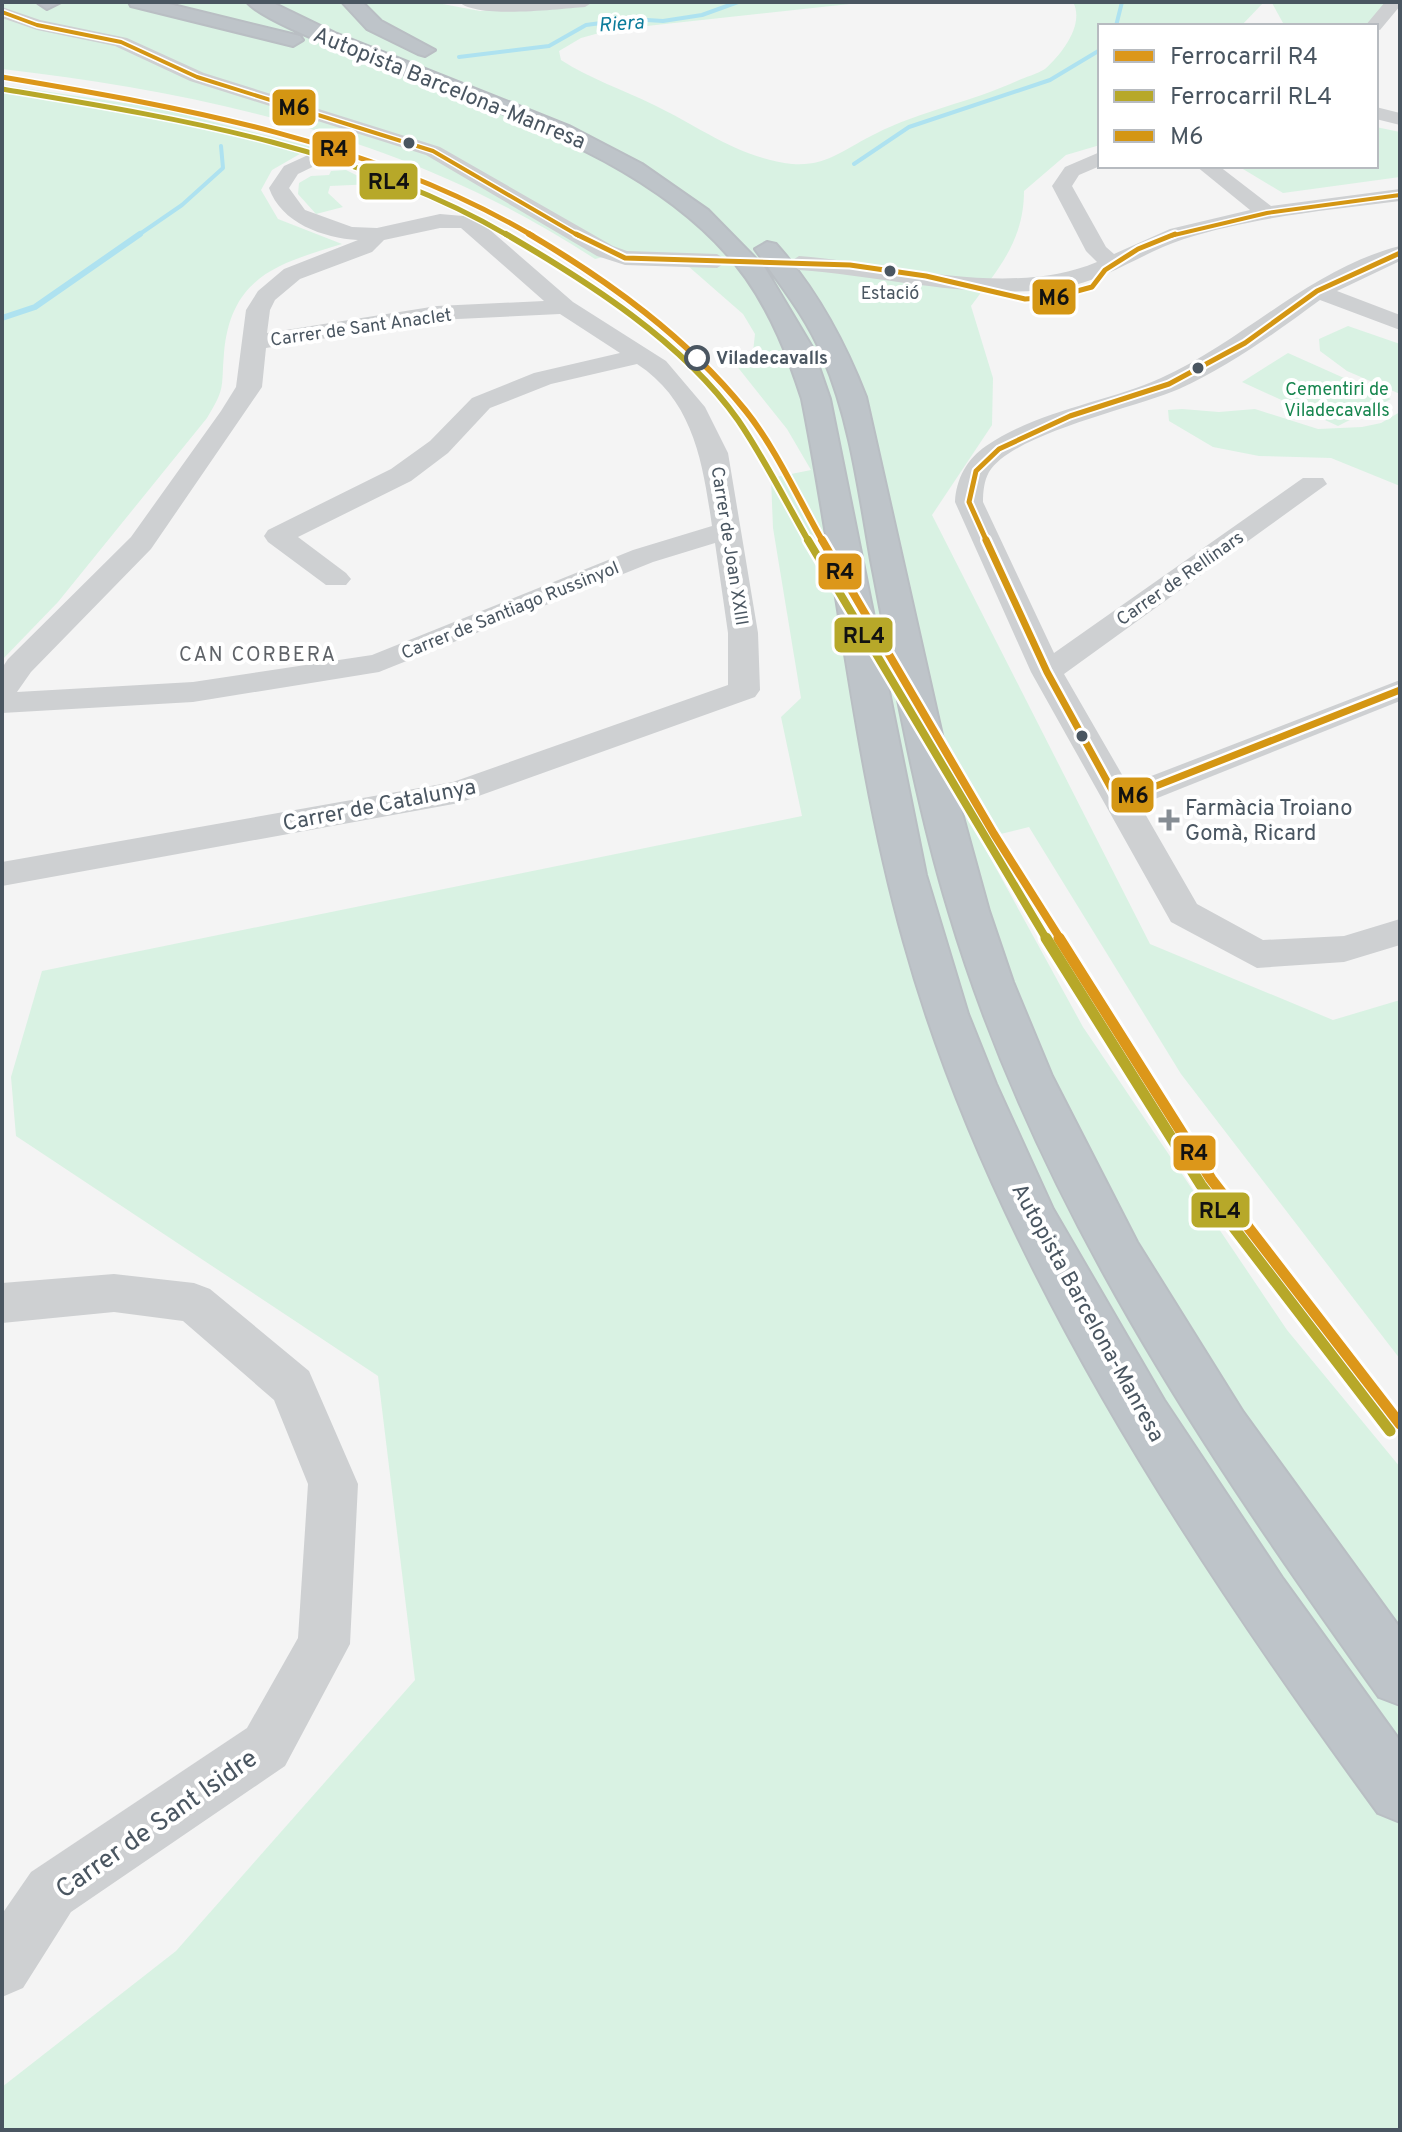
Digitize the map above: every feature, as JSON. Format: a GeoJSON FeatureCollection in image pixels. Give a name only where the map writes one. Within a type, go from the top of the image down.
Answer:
{"type":"FeatureCollection","features":[{"type":"Feature","properties":{"kind":"highway"},"geometry":{"type":"LineString","coordinates":[[138,2],[293,40],[473,104],[575,147],[657,195],[701,230],[765,291]]}},
{"type":"Feature","properties":{"kind":"highway","name":"Autopista Barcelona-Manresa"},"geometry":{"type":"LineString","coordinates":[[256,2],[357,50],[541,121],[617,159],[682,201],[715,229],[749,265],[798,346],[816,399],[898,839],[924,941],[970,1076],[1017,1185],[1126,1388],[1230,1551],[1345,1719],[1400,1791]]}},
{"type":"Feature","properties":{"kind":"highway","name":"Autopista Barcelona-Manresa"},"geometry":{"type":"LineString","coordinates":[[285,2],[376,44],[562,114],[628,144],[707,196],[743,224],[809,301],[852,397],[951,854],[992,982],[1027,1073],[1060,1146],[1120,1261],[1177,1356],[1254,1472],[1400,1676]]}},
{"type":"Feature","properties":{"kind":"highway"},"geometry":{"type":"LineString","coordinates":[[351,2],[374,25],[440,56]]}},
{"type":"Feature","properties":{"kind":"street"},"geometry":{"type":"LineString","coordinates":[[467,2],[514,6],[585,2]]}},
{"type":"Feature","properties":{"kind":"street"},"geometry":{"type":"LineString","coordinates":[[1379,31],[1394,2]]}},
{"type":"Feature","properties":{"kind":"street"},"geometry":{"type":"LineString","coordinates":[[2,11],[42,7],[197,77],[433,151],[605,251],[625,258],[717,261]]}},
{"type":"Feature","properties":{"kind":"street"},"geometry":{"type":"LineString","coordinates":[[1378,114],[1400,119]]}},
{"type":"Feature","properties":{"kind":"street"},"geometry":{"type":"LineString","coordinates":[[353,140],[373,131]]}},
{"type":"Feature","properties":{"kind":"street"},"geometry":{"type":"LineString","coordinates":[[330,151],[291,170],[279,188],[284,201],[297,215],[321,225],[349,233],[377,235]]}},
{"type":"Feature","properties":{"kind":"street"},"geometry":{"type":"LineString","coordinates":[[1098,159],[1072,171],[1062,186],[1109,267]]}},
{"type":"Feature","properties":{"kind":"street"},"geometry":{"type":"LineString","coordinates":[[1209,168],[1267,213]]}},
{"type":"Feature","properties":{"kind":"street"},"geometry":{"type":"LineString","coordinates":[[799,263],[850,265],[926,276],[1025,299],[1055,297],[1092,287],[1109,267],[1138,249],[1175,234],[1267,213],[1400,195]]}},
{"type":"Feature","properties":{"kind":"street","name":"Carrer de Joan XXIII"},"geometry":{"type":"LineString","coordinates":[[377,235],[440,221],[467,222],[565,307],[650,360],[705,428],[715,453],[729,530],[743,633],[744,690]]}},
{"type":"Feature","properties":{"kind":"street"},"geometry":{"type":"LineString","coordinates":[[2,691],[19,666],[141,543],[249,387],[258,310],[275,285],[292,274],[364,247],[377,235]]}},
{"type":"Feature","properties":{"kind":"street"},"geometry":{"type":"LineString","coordinates":[[1400,253],[1317,291],[1245,343],[1169,384],[1060,420],[999,449],[979,465],[969,488],[971,509],[1047,672],[1184,913],[1257,954],[1344,949],[1400,932]]}},
{"type":"Feature","properties":{"kind":"street"},"geometry":{"type":"LineString","coordinates":[[1317,291],[1400,323]]}},
{"type":"Feature","properties":{"kind":"street","name":"Carrer de Sant Anaclet"},"geometry":{"type":"LineString","coordinates":[[253,343],[437,313],[565,307]]}},
{"type":"Feature","properties":{"kind":"street"},"geometry":{"type":"LineString","coordinates":[[336,579],[278,536],[401,475],[439,447],[481,403],[543,378],[650,360]]}},
{"type":"Feature","properties":{"kind":"street","name":"Carrer de Rellinars"},"geometry":{"type":"LineString","coordinates":[[1047,672],[1313,484]]}},
{"type":"Feature","properties":{"kind":"street","name":"Carrer de Santiago Russinyol"},"geometry":{"type":"LineString","coordinates":[[2,703],[193,692],[379,663],[643,556],[729,530]]}},
{"type":"Feature","properties":{"kind":"street","name":"Carrer de Catalunya"},"geometry":{"type":"LineString","coordinates":[[2,874],[459,792],[744,690]]}},
{"type":"Feature","properties":{"kind":"street"},"geometry":{"type":"LineString","coordinates":[[1118,801],[1400,690]]}},
{"type":"Feature","properties":{"kind":"street","name":"Carrer de Sant Isidre"},"geometry":{"type":"LineString","coordinates":[[2,1303],[114,1293],[194,1303],[292,1386],[333,1484],[324,1644],[266,1747],[51,1892],[2,1967]]}},
{"type":"Feature","properties":{"kind":"green space"},"geometry":{"type":"Polygon","coordinates":[[[2,2],[432,2],[480,11],[601,2],[868,2],[610,30],[581,38],[559,51],[561,60],[572,67],[737,148],[773,161],[804,164],[826,160],[892,126],[1045,69],[1064,47],[1074,29],[1076,11],[1073,2],[1264,2],[1243,24],[1098,24],[1098,146],[1066,155],[1024,191],[1015,239],[971,306],[993,378],[992,425],[932,515],[1150,944],[1333,1020],[1400,1000],[1400,1359],[1181,1074],[1029,827],[980,839],[1083,1027],[1287,1330],[1400,1467],[1400,2130],[2,2130],[2,2087],[176,1951],[415,1680],[378,1376],[16,1136],[11,1077],[42,971],[802,816],[781,717],[801,698],[773,528],[771,478],[811,470],[787,429],[732,360],[753,352],[755,334],[743,314],[688,266],[625,252],[595,259],[527,218],[456,183],[384,153],[310,129],[158,92],[2,69],[2,2]]]}},
{"type":"Feature","properties":{"kind":"green space"},"geometry":{"type":"Polygon","coordinates":[[[1394,2],[1376,24],[1283,23],[1272,3],[1394,2]]]}},
{"type":"Feature","properties":{"kind":"green space"},"geometry":{"type":"Polygon","coordinates":[[[2,85],[159,108],[312,147],[272,170],[261,190],[278,219],[342,244],[278,267],[247,290],[228,327],[222,387],[207,418],[58,602],[2,660],[2,85]]]}},
{"type":"Feature","properties":{"kind":"green space"},"geometry":{"type":"Polygon","coordinates":[[[1378,127],[1400,132],[1400,177],[1283,193],[1241,168],[1378,168],[1378,127]]]}},
{"type":"Feature","properties":{"kind":"green space"},"geometry":{"type":"Polygon","coordinates":[[[346,170],[374,184],[330,186],[328,193],[343,207],[316,214],[298,194],[299,183],[311,176],[346,170]]]}},
{"type":"Feature","properties":{"kind":"green space"},"geometry":{"type":"Polygon","coordinates":[[[1348,326],[1400,344],[1400,394],[1347,371],[1320,351],[1319,339],[1348,326]]]}},
{"type":"Feature","properties":{"kind":"green space","name":"Cementiri de Viladecavalls"},"geometry":{"type":"Polygon","coordinates":[[[1288,353],[1391,399],[1338,426],[1242,382],[1288,353]]]}},
{"type":"Feature","properties":{"kind":"green space"},"geometry":{"type":"Polygon","coordinates":[[[1255,409],[1318,429],[1362,427],[1381,423],[1400,412],[1400,486],[1331,458],[1259,456],[1213,447],[1169,421],[1168,410],[1219,412],[1255,409]]]}},
{"type":"Feature","properties":{"kind":"waterway","name":"Riera"},"geometry":{"type":"LineString","coordinates":[[459,57],[549,46],[586,25],[631,19],[663,21],[702,15],[738,2]]}},
{"type":"Feature","properties":{"kind":"waterway"},"geometry":{"type":"LineString","coordinates":[[1116,24],[1122,2]]}},
{"type":"Feature","properties":{"kind":"waterway"},"geometry":{"type":"LineString","coordinates":[[854,164],[909,127],[1050,80],[1098,51]]}},
{"type":"Feature","properties":{"kind":"waterway"},"geometry":{"type":"LineString","coordinates":[[137,236],[182,205],[223,168],[221,146]]}},
{"type":"Feature","properties":{"kind":"waterway"},"geometry":{"type":"LineString","coordinates":[[2,318],[35,307],[140,234]]}},
{"type":"Feature","properties":{"kind":"tunnel"},"geometry":{"type":"LineString","coordinates":[[330,151],[353,140]]}},
{"type":"Feature","properties":{"kind":"rail line","name":"R4"},"geometry":{"type":"LineString","coordinates":[[2,77],[178,107],[262,127],[345,152],[426,182],[504,219],[580,264],[679,338],[747,412],[994,834],[1211,1179],[1400,1424]]}},
{"type":"Feature","properties":{"kind":"rail line","name":"RL4"},"geometry":{"type":"LineString","coordinates":[[2,89],[175,118],[259,138],[341,163],[421,194],[499,230],[574,274],[671,347],[737,419],[984,840],[1201,1185],[1390,1431]]}},
{"type":"Feature","properties":{"kind":"transit line","name":"M6"},"geometry":{"type":"LineString","coordinates":[[2,12],[37,25],[121,42],[197,77],[433,151],[588,241],[625,258],[850,265],[926,276],[1025,299],[1055,297],[1092,287],[1105,270],[1138,249],[1175,234],[1267,213],[1400,195]]}},
{"type":"Feature","properties":{"kind":"transit line","name":"M6"},"geometry":{"type":"LineString","coordinates":[[1400,253],[1317,291],[1245,343],[1169,384],[1070,416],[999,449],[976,471],[969,502],[1047,672],[1118,801],[1400,690]]}},
{"type":"Feature","properties":{"kind":"place","name":"Estació"},"geometry":{"type":"Point","coordinates":[890,271]}},
{"type":"Feature","properties":{"kind":"place","name":"Viladecavalls"},"geometry":{"type":"Point","coordinates":[697,358]}},
{"type":"Feature","properties":{"kind":"place","name":"Farmàcia Troiano Gomà, Ricard"},"geometry":{"type":"Point","coordinates":[1169,820]}},
{"type":"Feature","properties":{"kind":"district","name":"CAN CORBERA"},"geometry":{"type":"Point","coordinates":[258,654]}}]}
